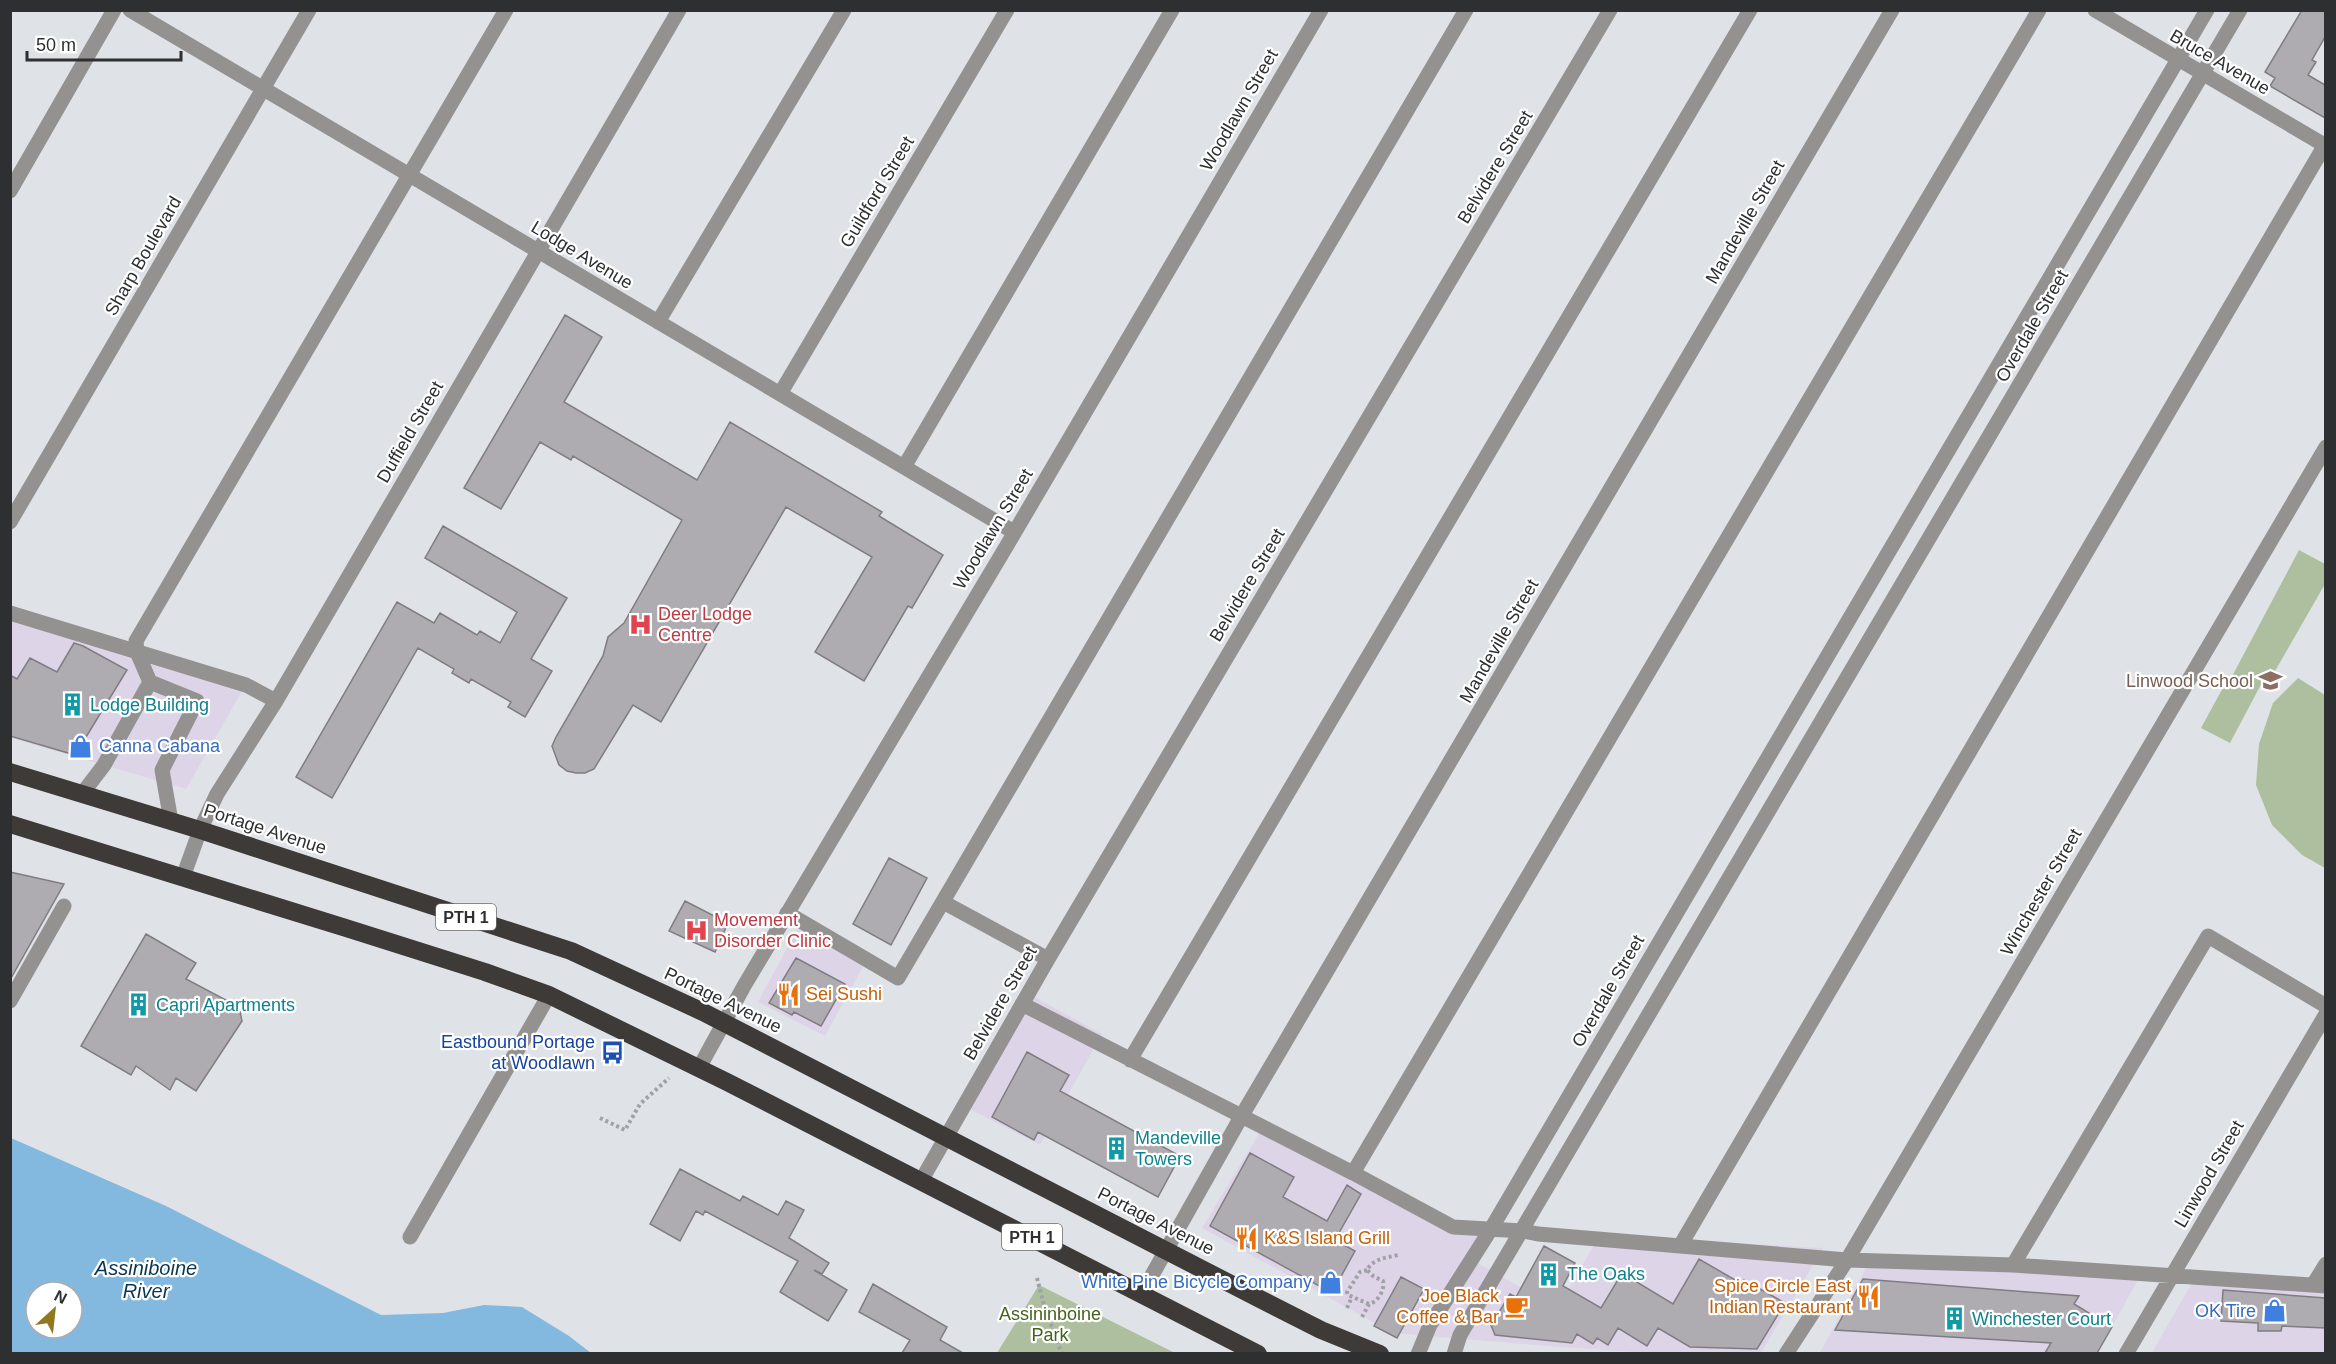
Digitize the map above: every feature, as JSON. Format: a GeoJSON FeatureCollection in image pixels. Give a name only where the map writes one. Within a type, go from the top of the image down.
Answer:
{"type":"FeatureCollection","features":[{"type":"Feature","properties":{"kind":"highway","name":"Portage Avenue"},"geometry":{"type":"LineString","coordinates":[[10,772],[200,830],[571,951],[724,1022],[1321,1330],[1380,1353]]}},
{"type":"Feature","properties":{"kind":"highway","name":"PTH 1"},"geometry":{"type":"LineString","coordinates":[[10,824],[474,968],[549,995],[699,1068],[1258,1353]]}},
{"type":"Feature","properties":{"kind":"street"},"geometry":{"type":"LineString","coordinates":[[10,191],[114,10]]}},
{"type":"Feature","properties":{"kind":"street","name":"Lodge Avenue"},"geometry":{"type":"LineString","coordinates":[[130,10],[1014,532]]}},
{"type":"Feature","properties":{"kind":"street","name":"Sharp Boulevard"},"geometry":{"type":"LineString","coordinates":[[10,522],[309,10]]}},
{"type":"Feature","properties":{"kind":"street"},"geometry":{"type":"LineString","coordinates":[[171,821],[162,770],[197,701],[150,682],[137,652],[136,642],[506,10]]}},
{"type":"Feature","properties":{"kind":"street","name":"Duffield Street"},"geometry":{"type":"LineString","coordinates":[[183,877],[200,830],[217,794],[276,701],[679,10]]}},
{"type":"Feature","properties":{"kind":"street"},"geometry":{"type":"LineString","coordinates":[[658,322],[844,10]]}},
{"type":"Feature","properties":{"kind":"street","name":"Guildford Street"},"geometry":{"type":"LineString","coordinates":[[780,394],[1006,10]]}},
{"type":"Feature","properties":{"kind":"street"},"geometry":{"type":"LineString","coordinates":[[904,467],[1172,10]]}},
{"type":"Feature","properties":{"kind":"street","name":"Woodlawn Street"},"geometry":{"type":"LineString","coordinates":[[699,1068],[787,913],[1321,10]]}},
{"type":"Feature","properties":{"kind":"street"},"geometry":{"type":"LineString","coordinates":[[787,913],[898,978],[1466,10]]}},
{"type":"Feature","properties":{"kind":"street","name":"Belvidere Street"},"geometry":{"type":"LineString","coordinates":[[921,1181],[1048,959],[1610,10]]}},
{"type":"Feature","properties":{"kind":"street"},"geometry":{"type":"LineString","coordinates":[[1130,1060],[1750,10]]}},
{"type":"Feature","properties":{"kind":"street","name":"Mandeville Street"},"geometry":{"type":"LineString","coordinates":[[1142,1293],[1241,1117],[1892,10]]}},
{"type":"Feature","properties":{"kind":"street"},"geometry":{"type":"LineString","coordinates":[[1353,1173],[2039,10]]}},
{"type":"Feature","properties":{"kind":"street","name":"Bruce Avenue"},"geometry":{"type":"LineString","coordinates":[[2095,10],[2325,145]]}},
{"type":"Feature","properties":{"kind":"street","name":"Overdale Street"},"geometry":{"type":"LineString","coordinates":[[1418,1353],[1430,1325],[1491,1229],[2207,10]]}},
{"type":"Feature","properties":{"kind":"street","name":"Overdale Street"},"geometry":{"type":"LineString","coordinates":[[1454,1353],[1460,1335],[2240,10]]}},
{"type":"Feature","properties":{"kind":"street"},"geometry":{"type":"LineString","coordinates":[[1680,1246],[2325,145]]}},
{"type":"Feature","properties":{"kind":"street","name":"Winchester Street"},"geometry":{"type":"LineString","coordinates":[[1786,1353],[1848,1260],[2325,447]]}},
{"type":"Feature","properties":{"kind":"street"},"geometry":{"type":"LineString","coordinates":[[10,613],[246,686],[276,701]]}},
{"type":"Feature","properties":{"kind":"street"},"geometry":{"type":"LineString","coordinates":[[1833,648],[1857,662]]}},
{"type":"Feature","properties":{"kind":"street"},"geometry":{"type":"LineString","coordinates":[[82,794],[104,765],[150,682]]}},
{"type":"Feature","properties":{"kind":"street"},"geometry":{"type":"LineString","coordinates":[[943,902],[1048,959]]}},
{"type":"Feature","properties":{"kind":"street"},"geometry":{"type":"LineString","coordinates":[[10,1001],[64,906]]}},
{"type":"Feature","properties":{"kind":"street"},"geometry":{"type":"LineString","coordinates":[[2013,1265],[2208,936],[2325,1006]]}},
{"type":"Feature","properties":{"kind":"street"},"geometry":{"type":"LineString","coordinates":[[410,1237],[549,995]]}},
{"type":"Feature","properties":{"kind":"street"},"geometry":{"type":"LineString","coordinates":[[1022,1004],[1353,1173],[1453,1227],[1523,1231],[1848,1260],[2013,1265],[2319,1286],[2325,1264]]}},
{"type":"Feature","properties":{"kind":"street","name":"Linwood Street"},"geometry":{"type":"LineString","coordinates":[[2126,1353],[2325,1014]]}},
{"type":"Feature","properties":{"kind":"path"},"geometry":{"type":"LineString","coordinates":[[600,1118],[625,1130],[640,1104],[669,1078]]}},
{"type":"Feature","properties":{"kind":"path"},"geometry":{"type":"LineString","coordinates":[[1367,1270],[1372,1276],[1383,1281],[1384,1285],[1373,1304],[1348,1296],[1347,1292],[1360,1272],[1367,1270],[1376,1261],[1398,1256]]}},
{"type":"Feature","properties":{"kind":"path"},"geometry":{"type":"LineString","coordinates":[[1037,1278],[1045,1309],[1062,1353]]}},
{"type":"Feature","properties":{"kind":"path"},"geometry":{"type":"LineString","coordinates":[[1347,1308],[1352,1297]]}},
{"type":"Feature","properties":{"kind":"path"},"geometry":{"type":"LineString","coordinates":[[1362,1317],[1369,1304]]}},
{"type":"Feature","properties":{"kind":"shaded area"},"geometry":{"type":"Polygon","coordinates":[[[10,614],[245,686],[186,789],[11,738],[10,614]]]}},
{"type":"Feature","properties":{"kind":"shaded area"},"geometry":{"type":"Polygon","coordinates":[[[800,924],[866,961],[825,1036],[758,1002],[800,924]]]}},
{"type":"Feature","properties":{"kind":"shaded area"},"geometry":{"type":"Polygon","coordinates":[[[1029,994],[1102,1034],[1040,1145],[964,1106],[1029,994]]]}},
{"type":"Feature","properties":{"kind":"shaded area"},"geometry":{"type":"Polygon","coordinates":[[[1266,1122],[1463,1224],[1490,1227],[1471,1259],[1557,1308],[1600,1235],[1823,1248],[1761,1353],[1661,1354],[1393,1333],[1202,1228],[1266,1122]]]}},
{"type":"Feature","properties":{"kind":"shaded area"},"geometry":{"type":"Polygon","coordinates":[[[1870,1261],[2138,1280],[2097,1353],[1819,1354],[1870,1261]]]}},
{"type":"Feature","properties":{"kind":"shaded area"},"geometry":{"type":"Polygon","coordinates":[[[2192,1283],[2325,1293],[2325,1353],[2151,1354],[2192,1283]]]}},
{"type":"Feature","properties":{"kind":"green space"},"geometry":{"type":"Polygon","coordinates":[[[2299,550],[2325,564],[2325,584],[2271,678],[2266,675],[2230,743],[2201,728],[2225,684],[2228,684],[2299,550]]]}},
{"type":"Feature","properties":{"kind":"green space"},"geometry":{"type":"Polygon","coordinates":[[[2298,678],[2325,695],[2325,868],[2302,855],[2272,825],[2256,785],[2259,744],[2273,703],[2298,678]]]}},
{"type":"Feature","properties":{"kind":"green space","name":"Assininboine Park"},"geometry":{"type":"Polygon","coordinates":[[[1039,1285],[1175,1353],[997,1353],[1039,1285]]]}},
{"type":"Feature","properties":{"kind":"water","name":"Assiniboine River"},"geometry":{"type":"Polygon","coordinates":[[[11,1138],[166,1206],[381,1315],[443,1313],[484,1305],[522,1307],[569,1336],[591,1353],[11,1353],[11,1138]]]}},
{"type":"Feature","properties":{"kind":"building"},"geometry":{"type":"Polygon","coordinates":[[[2302,10],[2325,10],[2325,37],[2312,60],[2316,62],[2308,75],[2325,85],[2325,118],[2270,86],[2275,78],[2265,72],[2302,10]]]}},
{"type":"Feature","properties":{"kind":"building"},"geometry":{"type":"Polygon","coordinates":[[[565,315],[602,337],[564,402],[697,480],[730,422],[882,512],[879,516],[943,555],[912,608],[908,606],[864,681],[815,652],[872,557],[786,507],[661,722],[633,705],[594,769],[585,773],[576,773],[567,771],[559,765],[552,746],[556,737],[603,656],[608,637],[624,623],[682,520],[573,456],[571,460],[540,442],[501,509],[464,488],[565,315]]]}},
{"type":"Feature","properties":{"kind":"building"},"geometry":{"type":"Polygon","coordinates":[[[443,526],[567,598],[531,659],[552,671],[525,717],[508,707],[511,702],[471,679],[469,683],[452,673],[454,669],[418,648],[332,798],[296,777],[397,602],[434,623],[440,613],[477,635],[480,631],[500,643],[517,612],[425,558],[443,526]]]}},
{"type":"Feature","properties":{"kind":"building","name":"Lodge Building"},"geometry":{"type":"Polygon","coordinates":[[[74,643],[127,670],[75,755],[10,736],[10,675],[17,679],[30,658],[57,672],[74,643]]]}},
{"type":"Feature","properties":{"kind":"building"},"geometry":{"type":"Polygon","coordinates":[[[889,858],[927,878],[891,945],[853,924],[889,858]]]}},
{"type":"Feature","properties":{"kind":"building"},"geometry":{"type":"Polygon","coordinates":[[[10,872],[64,884],[10,980],[10,872]]]}},
{"type":"Feature","properties":{"kind":"building"},"geometry":{"type":"Polygon","coordinates":[[[685,901],[728,923],[715,952],[669,931],[685,901]]]}},
{"type":"Feature","properties":{"kind":"building"},"geometry":{"type":"Polygon","coordinates":[[[146,934],[196,963],[186,979],[239,1007],[242,1021],[196,1091],[176,1078],[170,1090],[136,1066],[131,1075],[81,1046],[146,934]]]}},
{"type":"Feature","properties":{"kind":"building"},"geometry":{"type":"Polygon","coordinates":[[[796,958],[845,984],[821,1026],[794,1012],[792,1015],[769,1003],[796,958]]]}},
{"type":"Feature","properties":{"kind":"building"},"geometry":{"type":"Polygon","coordinates":[[[1027,1052],[1069,1075],[1060,1091],[1180,1156],[1158,1197],[1038,1132],[1034,1140],[992,1117],[1027,1052]]]}},
{"type":"Feature","properties":{"kind":"building"},"geometry":{"type":"Polygon","coordinates":[[[1250,1153],[1294,1177],[1283,1197],[1327,1221],[1347,1185],[1361,1194],[1335,1240],[1355,1251],[1332,1293],[1210,1226],[1250,1153]]]}},
{"type":"Feature","properties":{"kind":"building"},"geometry":{"type":"Polygon","coordinates":[[[680,1169],[740,1201],[743,1196],[778,1215],[786,1201],[804,1210],[789,1238],[829,1263],[822,1274],[814,1270],[847,1290],[828,1321],[780,1292],[798,1261],[705,1211],[703,1215],[696,1211],[680,1241],[650,1224],[680,1169]]]}},
{"type":"Feature","properties":{"kind":"building"},"geometry":{"type":"Polygon","coordinates":[[[1544,1246],[1575,1263],[1563,1286],[1601,1308],[1622,1273],[1673,1304],[1699,1259],[1742,1284],[1744,1280],[1785,1303],[1757,1349],[1690,1347],[1658,1328],[1647,1346],[1618,1328],[1608,1345],[1597,1338],[1593,1344],[1577,1334],[1572,1343],[1495,1335],[1491,1325],[1510,1294],[1516,1297],[1544,1246]]]}},
{"type":"Feature","properties":{"kind":"building"},"geometry":{"type":"Polygon","coordinates":[[[1401,1277],[1424,1289],[1397,1338],[1374,1326],[1401,1277]]]}},
{"type":"Feature","properties":{"kind":"building","name":"Winchester Court"},"geometry":{"type":"Polygon","coordinates":[[[1863,1279],[2079,1296],[2074,1304],[2112,1327],[2097,1353],[2045,1353],[2051,1343],[1835,1330],[1863,1279]]]}},
{"type":"Feature","properties":{"kind":"building"},"geometry":{"type":"Polygon","coordinates":[[[873,1284],[947,1327],[940,1340],[963,1353],[902,1353],[910,1340],[859,1312],[873,1284]]]}},
{"type":"Feature","properties":{"kind":"building"},"geometry":{"type":"Polygon","coordinates":[[[2223,1290],[2325,1298],[2325,1328],[2282,1326],[2281,1331],[2258,1331],[2258,1323],[2221,1321],[2223,1290]]]}},
{"type":"Feature","properties":{"kind":"place","name":"Deer Lodge Centre"},"geometry":{"type":"Point","coordinates":[640,624]}},
{"type":"Feature","properties":{"kind":"place","name":"Linwood School"},"geometry":{"type":"Point","coordinates":[2271,681]}},
{"type":"Feature","properties":{"kind":"place","name":"Lodge Building"},"geometry":{"type":"Point","coordinates":[72,705]}},
{"type":"Feature","properties":{"kind":"place","name":"Canna Cabana"},"geometry":{"type":"Point","coordinates":[81,746]}},
{"type":"Feature","properties":{"kind":"place","name":"Movement Disorder Clinic"},"geometry":{"type":"Point","coordinates":[696,930]}},
{"type":"Feature","properties":{"kind":"place","name":"Sei Sushi"},"geometry":{"type":"Point","coordinates":[788,994]}},
{"type":"Feature","properties":{"kind":"place","name":"Capri Apartments"},"geometry":{"type":"Point","coordinates":[138,1005]}},
{"type":"Feature","properties":{"kind":"place","name":"Eastbound Portage at Woodlawn"},"geometry":{"type":"Point","coordinates":[613,1052]}},
{"type":"Feature","properties":{"kind":"place","name":"Mandeville Towers"},"geometry":{"type":"Point","coordinates":[1117,1148]}},
{"type":"Feature","properties":{"kind":"place","name":"K&S Island Grill"},"geometry":{"type":"Point","coordinates":[1246,1238]}},
{"type":"Feature","properties":{"kind":"place","name":"The Oaks"},"geometry":{"type":"Point","coordinates":[1549,1274]}},
{"type":"Feature","properties":{"kind":"place","name":"White Pine Bicycle Company"},"geometry":{"type":"Point","coordinates":[1330,1282]}},
{"type":"Feature","properties":{"kind":"place","name":"Spice Circle East Indian Restaurant"},"geometry":{"type":"Point","coordinates":[1869,1296]}},
{"type":"Feature","properties":{"kind":"place","name":"Joe Black Coffee & Bar"},"geometry":{"type":"Point","coordinates":[1517,1306]}},
{"type":"Feature","properties":{"kind":"place","name":"OK Tire"},"geometry":{"type":"Point","coordinates":[2274,1311]}},
{"type":"Feature","properties":{"kind":"place","name":"Winchester Court"},"geometry":{"type":"Point","coordinates":[1954,1319]}}]}
